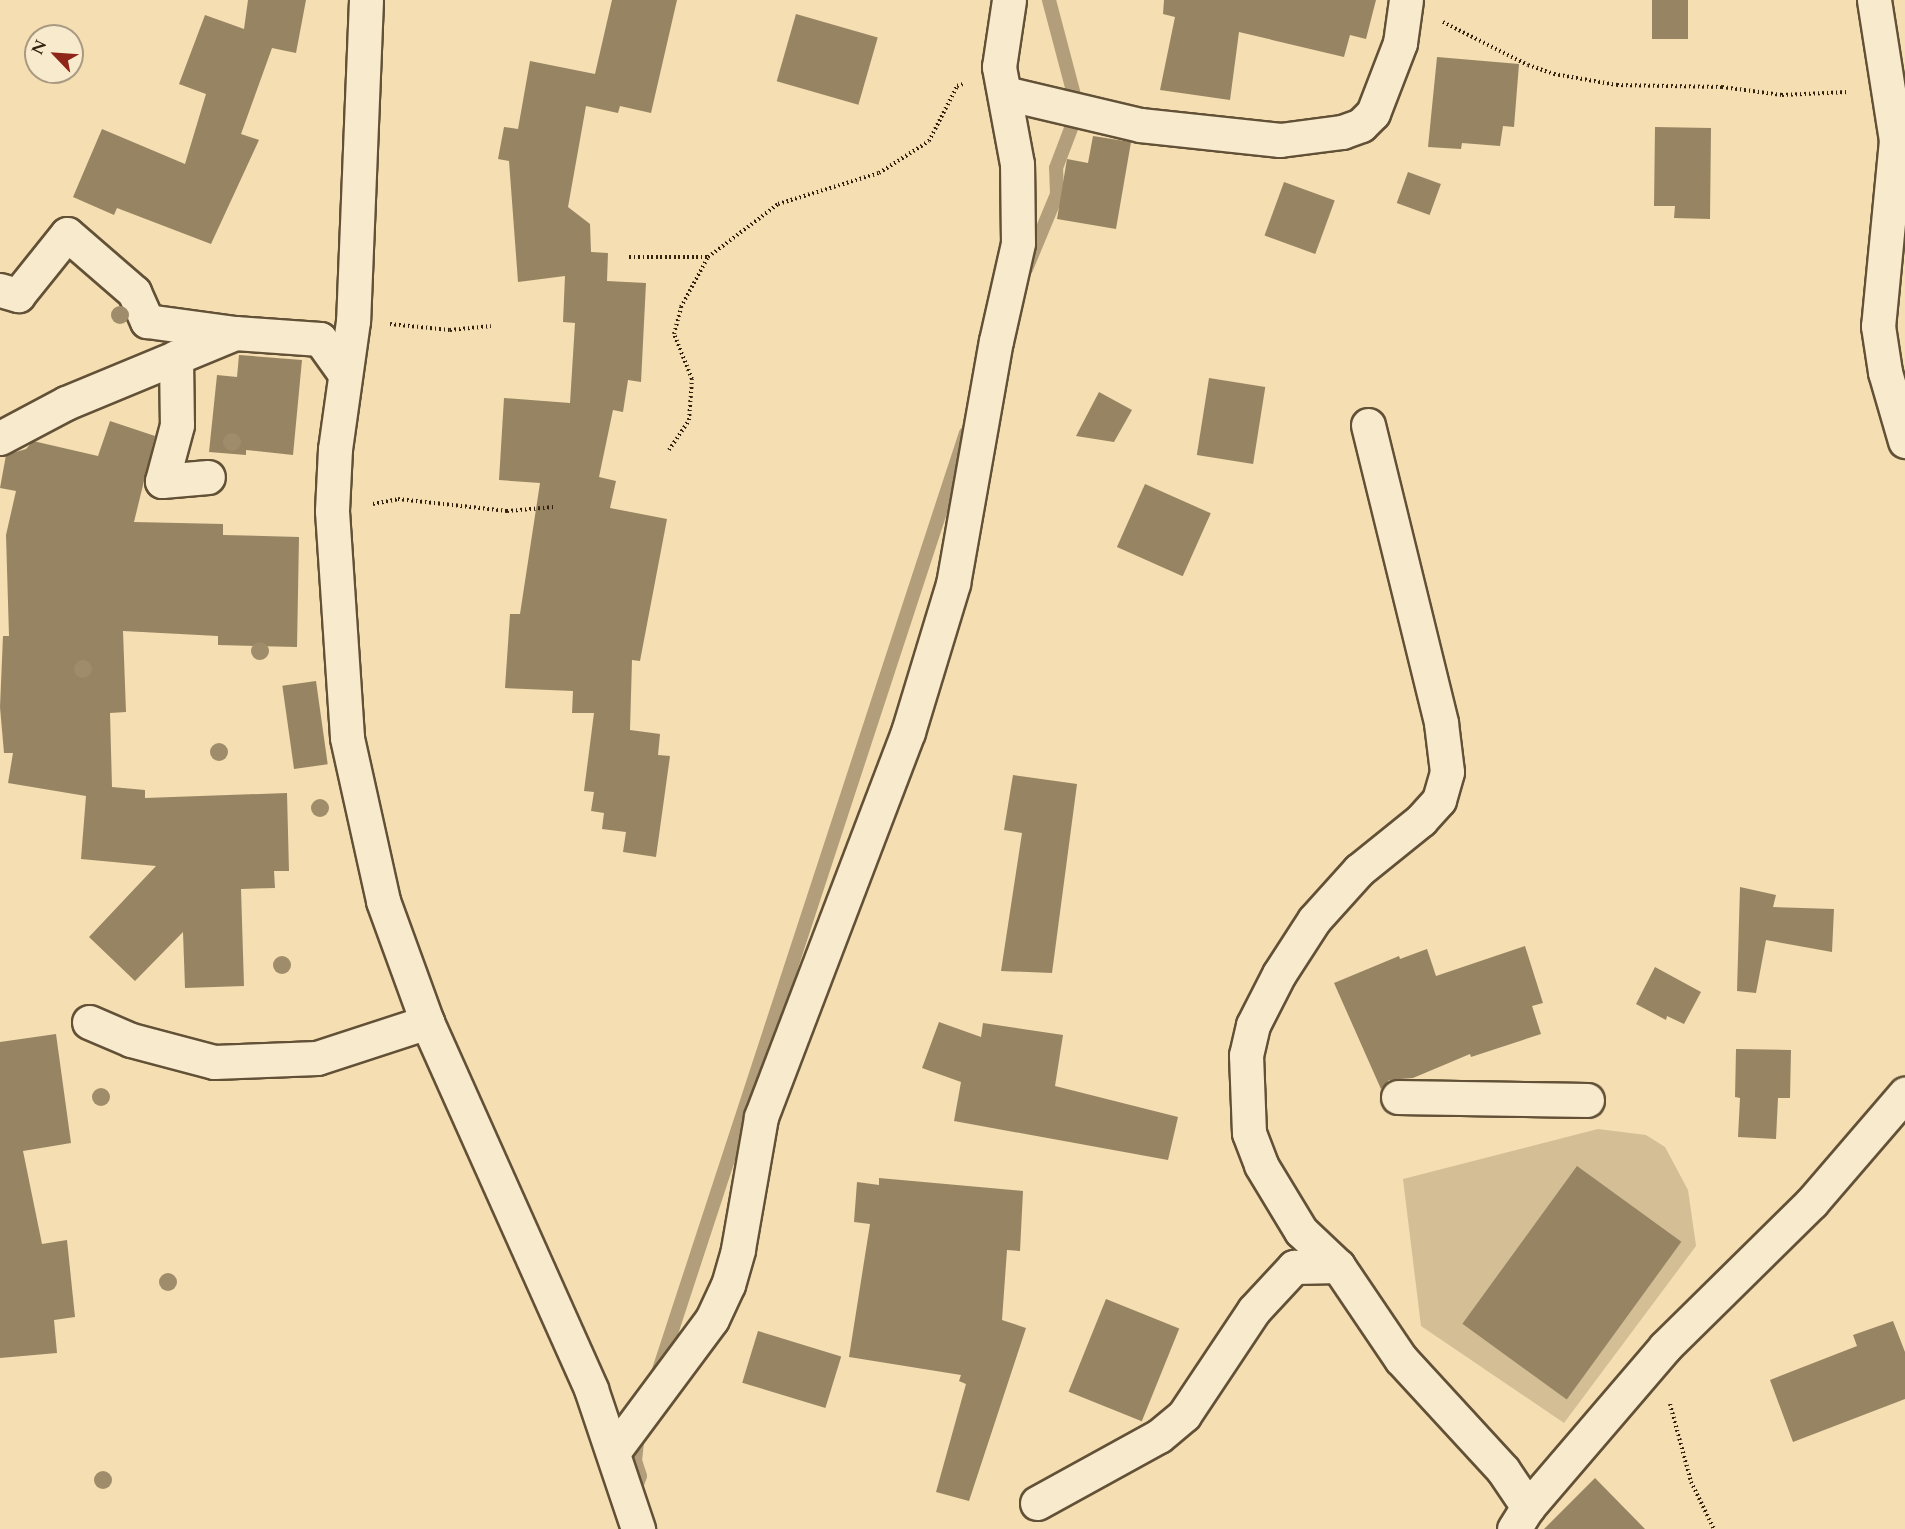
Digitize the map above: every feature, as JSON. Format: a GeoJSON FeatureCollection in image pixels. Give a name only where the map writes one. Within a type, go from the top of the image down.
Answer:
{"type":"FeatureCollection","features":[{"type":"Feature","properties":{"kind":"street"},"geometry":{"type":"LineString","coordinates":[[366,0],[353,321],[345,374],[332,511],[348,738],[383,901],[427,1022],[553,1299],[614,1451],[638,1529]]}},
{"type":"Feature","properties":{"kind":"street"},"geometry":{"type":"LineString","coordinates":[[614,1451],[712,1319],[728,1285],[761,1117],[908,732],[953,584],[996,341],[1018,243],[1017,164],[1002,80],[1009,0]]}},
{"type":"Feature","properties":{"kind":"street"},"geometry":{"type":"LineString","coordinates":[[1874,0],[1892,96],[1896,140],[1878,326],[1885,372],[1905,441]]}},
{"type":"Feature","properties":{"kind":"street"},"geometry":{"type":"LineString","coordinates":[[1002,80],[1152,126],[1280,140],[1342,132],[1360,125],[1373,113],[1400,43],[1405,2]]}},
{"type":"Feature","properties":{"kind":"street"},"geometry":{"type":"LineString","coordinates":[[0,290],[18,295],[67,234],[134,292],[147,321],[234,333],[320,339],[345,374]]}},
{"type":"Feature","properties":{"kind":"street"},"geometry":{"type":"LineString","coordinates":[[0,438],[66,403],[234,333]]}},
{"type":"Feature","properties":{"kind":"street"},"geometry":{"type":"LineString","coordinates":[[176,357],[177,425],[162,482],[208,477]]}},
{"type":"Feature","properties":{"kind":"street"},"geometry":{"type":"LineString","coordinates":[[1368,425],[1441,723],[1447,772],[1439,800],[1421,820],[1359,870],[1314,920],[1279,974],[1253,1024],[1246,1055],[1249,1132],[1261,1165],[1301,1231],[1338,1266],[1401,1359],[1503,1470],[1521,1518],[1665,1347],[1812,1202],[1905,1095]]}},
{"type":"Feature","properties":{"kind":"street"},"geometry":{"type":"LineString","coordinates":[[89,1022],[141,1044],[214,1062],[317,1058],[427,1022]]}},
{"type":"Feature","properties":{"kind":"street"},"geometry":{"type":"LineString","coordinates":[[1398,1097],[1587,1101]]}},
{"type":"Feature","properties":{"kind":"street"},"geometry":{"type":"LineString","coordinates":[[1037,1503],[1159,1436],[1184,1415],[1254,1310],[1294,1267],[1338,1266]]}},
{"type":"Feature","properties":{"kind":"path"},"geometry":{"type":"LineString","coordinates":[[1405,2],[1554,74],[1617,85],[1722,87],[1782,95],[1824,90],[1892,96]]}},
{"type":"Feature","properties":{"kind":"path"},"geometry":{"type":"LineString","coordinates":[[669,450],[690,420],[692,379],[674,334],[681,307],[708,257],[778,204],[879,173],[929,141],[957,86],[1002,80]]}},
{"type":"Feature","properties":{"kind":"path"},"geometry":{"type":"LineString","coordinates":[[629,257],[708,257]]}},
{"type":"Feature","properties":{"kind":"path"},"geometry":{"type":"LineString","coordinates":[[353,321],[450,330],[491,327]]}},
{"type":"Feature","properties":{"kind":"path"},"geometry":{"type":"LineString","coordinates":[[332,511],[398,499],[507,511],[554,507]]}},
{"type":"Feature","properties":{"kind":"path"},"geometry":{"type":"LineString","coordinates":[[1665,1347],[1671,1414],[1691,1482],[1714,1529]]}},
{"type":"Feature","properties":{"kind":"shaded area"},"geometry":{"type":"Polygon","coordinates":[[[1598,1129],[1646,1135],[1665,1147],[1688,1190],[1696,1246],[1564,1423],[1421,1326],[1403,1179],[1598,1129]]]}},
{"type":"Feature","properties":{"kind":"building"},"geometry":{"type":"Polygon","coordinates":[[[248,0],[306,0],[296,53],[272,48],[241,134],[259,140],[211,244],[117,208],[114,215],[73,197],[102,129],[185,164],[206,94],[179,84],[205,15],[244,29],[248,0]]]}},
{"type":"Feature","properties":{"kind":"building"},"geometry":{"type":"Polygon","coordinates":[[[612,0],[677,0],[651,113],[620,106],[618,113],[586,106],[568,207],[590,224],[591,252],[608,253],[607,281],[646,283],[641,382],[628,380],[623,412],[613,410],[599,477],[616,481],[610,508],[667,519],[640,661],[632,660],[630,730],[660,734],[658,755],[670,756],[656,857],[623,852],[626,832],[602,829],[604,813],[591,811],[594,792],[584,791],[594,713],[572,713],[573,691],[505,688],[510,614],[520,614],[540,483],[499,480],[504,398],[570,403],[575,323],[563,322],[565,276],[518,282],[509,161],[498,159],[504,127],[518,129],[530,61],[595,74],[612,0]]]}},
{"type":"Feature","properties":{"kind":"building"},"geometry":{"type":"Polygon","coordinates":[[[1164,0],[1376,0],[1366,39],[1350,35],[1344,57],[1239,32],[1230,100],[1160,90],[1175,17],[1163,14],[1164,0]]]}},
{"type":"Feature","properties":{"kind":"building"},"geometry":{"type":"Polygon","coordinates":[[[1652,0],[1688,0],[1688,39],[1652,39],[1652,0]]]}},
{"type":"Feature","properties":{"kind":"building"},"geometry":{"type":"Polygon","coordinates":[[[796,14],[878,37],[858,105],[777,81],[796,14]]]}},
{"type":"Feature","properties":{"kind":"building"},"geometry":{"type":"Polygon","coordinates":[[[1437,57],[1519,64],[1514,127],[1503,126],[1500,146],[1462,143],[1461,149],[1428,147],[1437,57]]]}},
{"type":"Feature","properties":{"kind":"building"},"geometry":{"type":"Polygon","coordinates":[[[1655,127],[1711,128],[1710,219],[1674,218],[1675,206],[1654,206],[1655,127]]]}},
{"type":"Feature","properties":{"kind":"building"},"geometry":{"type":"Polygon","coordinates":[[[1093,136],[1131,142],[1116,229],[1057,219],[1067,159],[1088,163],[1093,136]]]}},
{"type":"Feature","properties":{"kind":"building"},"geometry":{"type":"Polygon","coordinates":[[[1408,172],[1441,184],[1430,215],[1397,203],[1408,172]]]}},
{"type":"Feature","properties":{"kind":"building"},"geometry":{"type":"Polygon","coordinates":[[[1284,182],[1335,200],[1315,254],[1265,236],[1284,182]]]}},
{"type":"Feature","properties":{"kind":"building"},"geometry":{"type":"Polygon","coordinates":[[[239,355],[302,360],[293,455],[246,450],[246,455],[209,452],[217,375],[237,377],[239,355]]]}},
{"type":"Feature","properties":{"kind":"building"},"geometry":{"type":"Polygon","coordinates":[[[1209,378],[1265,387],[1253,464],[1197,455],[1209,378]]]}},
{"type":"Feature","properties":{"kind":"building"},"geometry":{"type":"Polygon","coordinates":[[[1099,392],[1132,410],[1114,442],[1076,436],[1099,392]]]}},
{"type":"Feature","properties":{"kind":"building"},"geometry":{"type":"Polygon","coordinates":[[[110,421],[155,436],[134,522],[223,524],[223,535],[299,537],[297,647],[218,645],[218,636],[123,631],[126,712],[110,713],[112,787],[145,790],[145,798],[287,793],[289,871],[274,871],[275,888],[241,889],[244,986],[185,988],[183,932],[135,981],[89,937],[156,866],[81,859],[86,796],[8,783],[13,753],[4,753],[0,707],[3,636],[9,636],[6,535],[16,491],[0,488],[6,455],[26,449],[33,441],[98,456],[110,421]]]}},
{"type":"Feature","properties":{"kind":"building"},"geometry":{"type":"Polygon","coordinates":[[[1145,484],[1211,513],[1183,576],[1117,547],[1145,484]]]}},
{"type":"Feature","properties":{"kind":"building"},"geometry":{"type":"Polygon","coordinates":[[[316,681],[328,764],[294,769],[282,686],[316,681]]]}},
{"type":"Feature","properties":{"kind":"building"},"geometry":{"type":"Polygon","coordinates":[[[1013,775],[1077,784],[1052,973],[1001,971],[1022,833],[1004,830],[1013,775]]]}},
{"type":"Feature","properties":{"kind":"building"},"geometry":{"type":"Polygon","coordinates":[[[1740,887],[1776,895],[1773,907],[1834,909],[1832,952],[1766,940],[1756,993],[1737,991],[1740,887]]]}},
{"type":"Feature","properties":{"kind":"building"},"geometry":{"type":"Polygon","coordinates":[[[1525,946],[1543,1003],[1532,1006],[1541,1034],[1471,1057],[1470,1054],[1413,1078],[1389,1080],[1381,1089],[1334,983],[1399,956],[1400,959],[1427,949],[1436,976],[1525,946]]]}},
{"type":"Feature","properties":{"kind":"building"},"geometry":{"type":"Polygon","coordinates":[[[1655,967],[1701,992],[1684,1024],[1667,1016],[1666,1020],[1636,1004],[1655,967]]]}},
{"type":"Feature","properties":{"kind":"building"},"geometry":{"type":"Polygon","coordinates":[[[939,1022],[981,1037],[983,1023],[1063,1035],[1055,1086],[1178,1117],[1168,1160],[954,1121],[961,1082],[922,1068],[939,1022]]]}},
{"type":"Feature","properties":{"kind":"building"},"geometry":{"type":"Polygon","coordinates":[[[56,1034],[71,1143],[23,1151],[42,1244],[67,1240],[75,1317],[54,1320],[57,1353],[0,1358],[0,1042],[56,1034]]]}},
{"type":"Feature","properties":{"kind":"building"},"geometry":{"type":"Polygon","coordinates":[[[1736,1049],[1791,1050],[1790,1098],[1778,1098],[1776,1139],[1738,1137],[1740,1098],[1735,1097],[1736,1049]]]}},
{"type":"Feature","properties":{"kind":"building"},"geometry":{"type":"Polygon","coordinates":[[[1577,1166],[1681,1242],[1567,1400],[1462,1324],[1577,1166]]]}},
{"type":"Feature","properties":{"kind":"building"},"geometry":{"type":"Polygon","coordinates":[[[879,1178],[1023,1191],[1020,1251],[1007,1250],[1002,1320],[1026,1328],[969,1501],[936,1492],[966,1384],[959,1381],[961,1375],[849,1357],[870,1224],[854,1222],[857,1182],[879,1185],[879,1178]]]}},
{"type":"Feature","properties":{"kind":"building"},"geometry":{"type":"Polygon","coordinates":[[[1106,1299],[1179,1329],[1142,1421],[1069,1392],[1106,1299]]]}},
{"type":"Feature","properties":{"kind":"building"},"geometry":{"type":"Polygon","coordinates":[[[1893,1321],[1905,1352],[1905,1399],[1793,1442],[1770,1380],[1857,1346],[1853,1335],[1893,1321]]]}},
{"type":"Feature","properties":{"kind":"building"},"geometry":{"type":"Polygon","coordinates":[[[758,1331],[841,1356],[825,1408],[742,1383],[758,1331]]]}},
{"type":"Feature","properties":{"kind":"building"},"geometry":{"type":"Polygon","coordinates":[[[1595,1478],[1645,1529],[1544,1529],[1595,1478]]]}},
{"type":"Feature","properties":{"kind":"waterway"},"geometry":{"type":"LineString","coordinates":[[1026,269],[1057,194],[1056,168],[1078,110],[1049,0]]}},
{"type":"Feature","properties":{"kind":"waterway"},"geometry":{"type":"LineString","coordinates":[[658,1373],[966,433]]}},
{"type":"Feature","properties":{"kind":"waterway"},"geometry":{"type":"LineString","coordinates":[[633,1496],[640,1476],[635,1461],[638,1434]]}}]}
